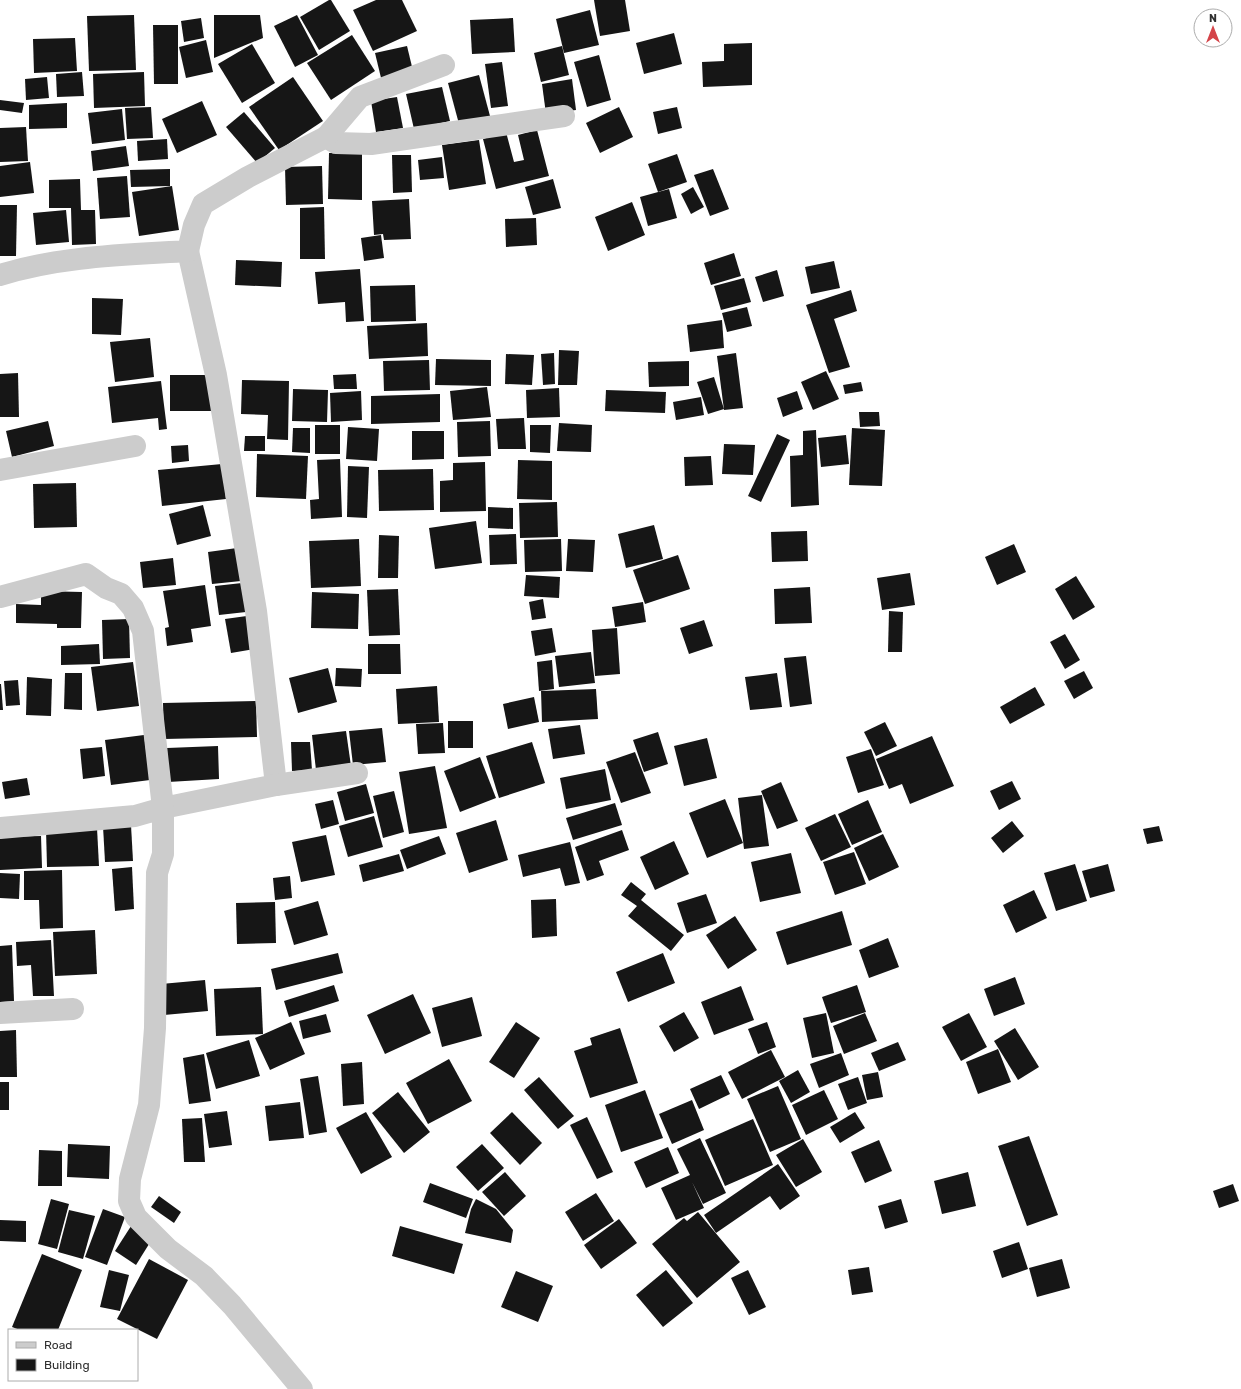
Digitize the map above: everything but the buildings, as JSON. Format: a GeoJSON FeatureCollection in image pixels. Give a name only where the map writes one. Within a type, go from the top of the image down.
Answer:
{"type":"FeatureCollection","features":[{"type":"Feature","properties":{"kind":"street"},"geometry":{"type":"LineString","coordinates":[[276,785],[256,611],[216,374],[188,251],[194,225],[203,204],[248,177],[326,137],[360,98],[444,65]]}},
{"type":"Feature","properties":{"kind":"street"},"geometry":{"type":"LineString","coordinates":[[326,137],[336,143],[372,144],[564,116]]}},
{"type":"Feature","properties":{"kind":"street"},"geometry":{"type":"LineString","coordinates":[[0,275],[23,268],[76,258],[188,251]]}},
{"type":"Feature","properties":{"kind":"street"},"geometry":{"type":"LineString","coordinates":[[0,470],[135,446]]}},
{"type":"Feature","properties":{"kind":"street"},"geometry":{"type":"LineString","coordinates":[[0,597],[86,574],[106,588],[121,594],[129,603],[143,631],[163,808],[163,854],[157,873],[155,1028],[149,1105],[130,1179],[129,1201],[136,1217],[168,1249],[204,1276],[232,1305],[302,1389]]}},
{"type":"Feature","properties":{"kind":"street"},"geometry":{"type":"LineString","coordinates":[[0,828],[135,816],[163,808],[276,785],[357,773]]}},
{"type":"Feature","properties":{"kind":"street"},"geometry":{"type":"LineString","coordinates":[[0,1013],[73,1009]]}}]}
